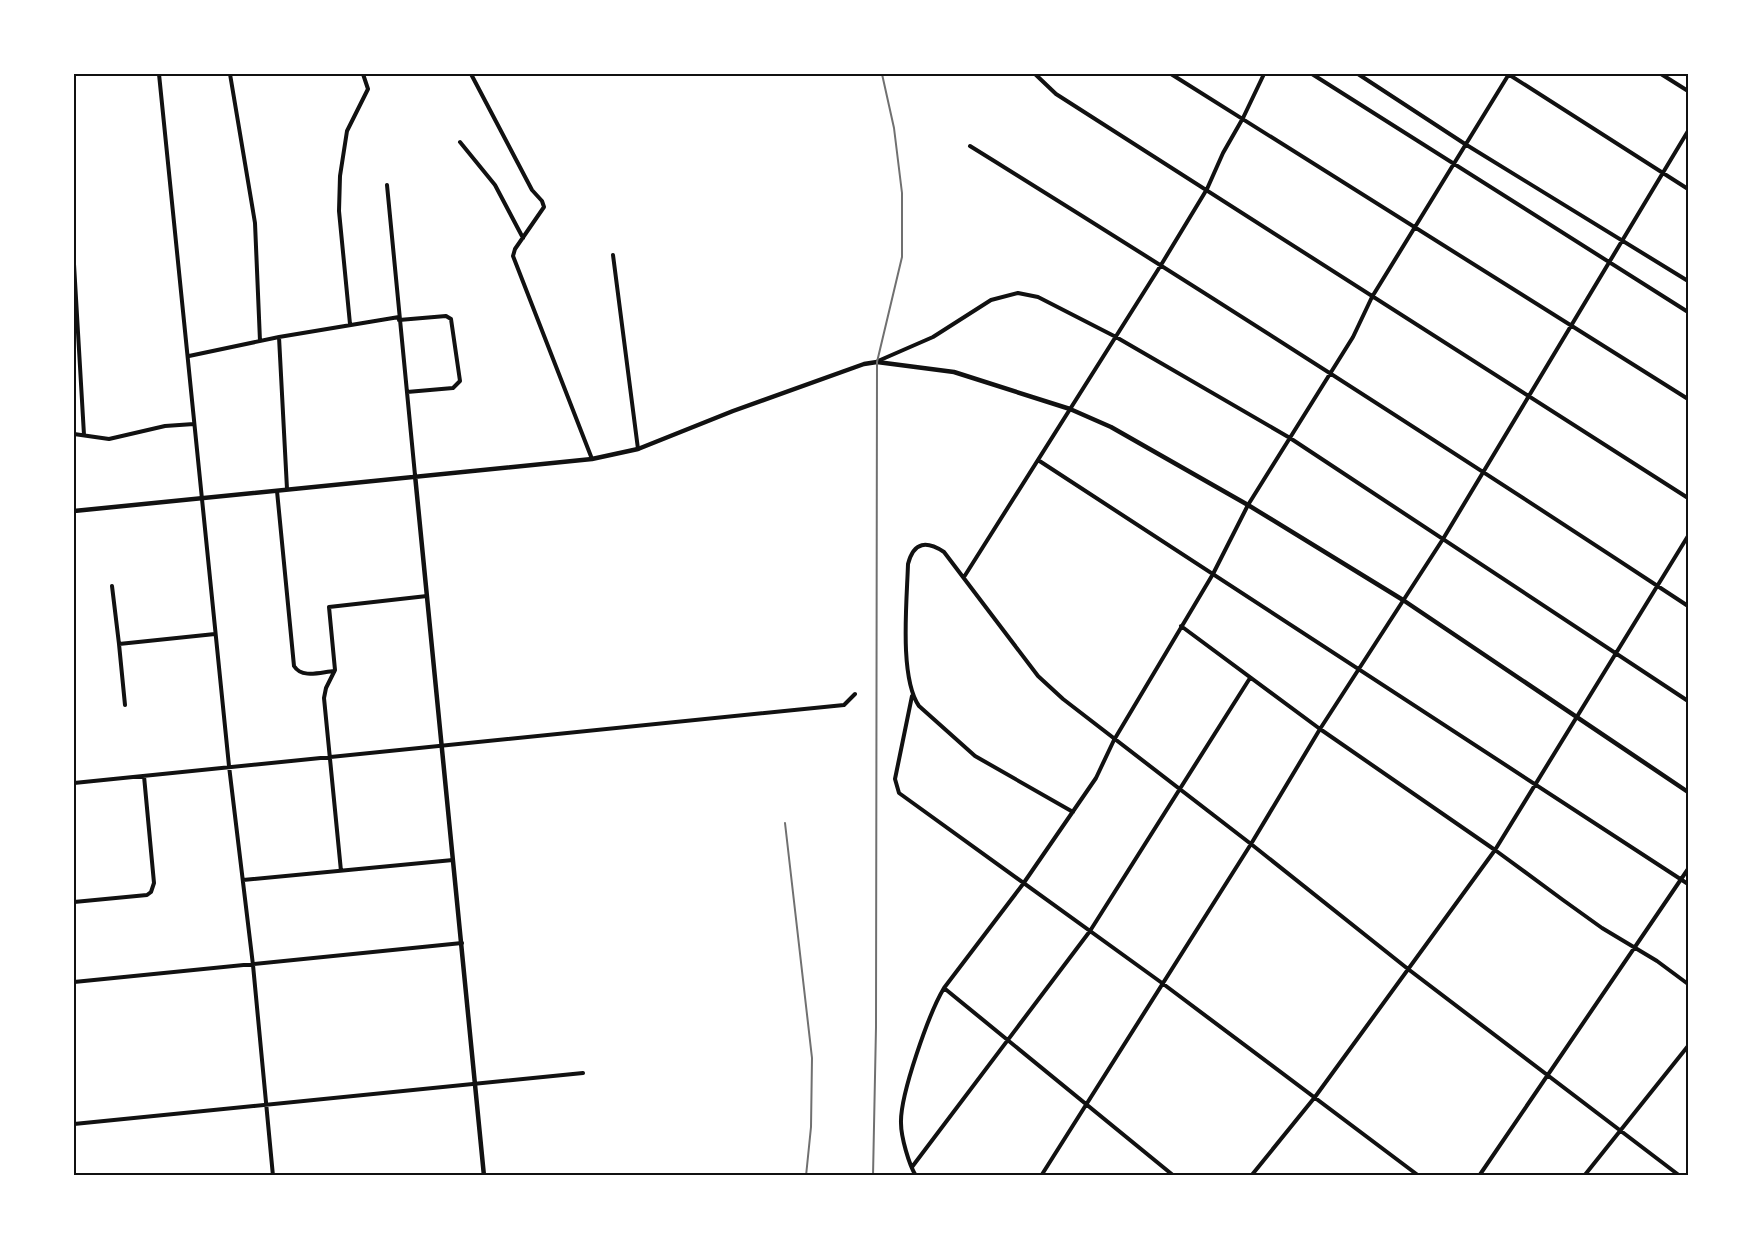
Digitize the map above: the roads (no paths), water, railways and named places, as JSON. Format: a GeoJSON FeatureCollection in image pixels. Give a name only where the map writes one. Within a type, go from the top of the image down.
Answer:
{"type":"FeatureCollection","features":[{"type":"Feature","properties":{"kind":"street"},"geometry":{"type":"LineString","coordinates":[[159,74],[215,634],[253,965],[273,1176]]}},
{"type":"Feature","properties":{"kind":"street"},"geometry":{"type":"LineString","coordinates":[[230,74],[255,223],[260,341]]}},
{"type":"Feature","properties":{"kind":"street"},"geometry":{"type":"LineString","coordinates":[[350,324],[339,211],[340,176],[347,131],[368,89],[363,74]]}},
{"type":"Feature","properties":{"kind":"street"},"geometry":{"type":"LineString","coordinates":[[471,74],[532,190],[542,201],[544,207],[515,249],[513,256],[592,459]]}},
{"type":"Feature","properties":{"kind":"street"},"geometry":{"type":"LineString","coordinates":[[1035,74],[1056,94],[1689,498]]}},
{"type":"Feature","properties":{"kind":"street"},"geometry":{"type":"LineString","coordinates":[[1171,74],[1243,117],[1689,399]]}},
{"type":"Feature","properties":{"kind":"street"},"geometry":{"type":"LineString","coordinates":[[964,578],[1207,189],[1264,74]]}},
{"type":"Feature","properties":{"kind":"street"},"geometry":{"type":"LineString","coordinates":[[1312,74],[1689,312]]}},
{"type":"Feature","properties":{"kind":"street"},"geometry":{"type":"LineString","coordinates":[[1358,74],[1465,144],[1689,281]]}},
{"type":"Feature","properties":{"kind":"street"},"geometry":{"type":"LineString","coordinates":[[916,1176],[911,1168],[901,1124],[905,1094],[934,1005],[944,988],[1023,884],[1096,777],[1114,740],[1213,574],[1248,505],[1353,337],[1372,297],[1508,74],[1689,189]]}},
{"type":"Feature","properties":{"kind":"street"},"geometry":{"type":"LineString","coordinates":[[1661,74],[1689,91]]}},
{"type":"Feature","properties":{"kind":"street"},"geometry":{"type":"LineString","coordinates":[[1041,1176],[1251,844],[1320,729],[1443,539],[1689,131]]}},
{"type":"Feature","properties":{"kind":"street"},"geometry":{"type":"LineString","coordinates":[[460,142],[495,185],[523,238]]}},
{"type":"Feature","properties":{"kind":"street"},"geometry":{"type":"LineString","coordinates":[[970,147],[1161,265],[1485,471],[1689,606]]}},
{"type":"Feature","properties":{"kind":"street"},"geometry":{"type":"LineString","coordinates":[[387,185],[484,1176]]}},
{"type":"Feature","properties":{"kind":"street"},"geometry":{"type":"LineString","coordinates":[[613,255],[638,449]]}},
{"type":"Feature","properties":{"kind":"street"},"geometry":{"type":"LineString","coordinates":[[74,264],[84,435]]}},
{"type":"Feature","properties":{"kind":"street"},"geometry":{"type":"LineString","coordinates":[[74,511],[592,459],[638,449],[733,411],[855,367],[876,362],[933,337],[991,300],[1018,293],[1038,297],[1116,337],[1290,438],[1689,701]]}},
{"type":"Feature","properties":{"kind":"street"},"geometry":{"type":"LineString","coordinates":[[189,356],[350,324],[447,316],[452,319],[460,381],[453,388],[407,392]]}},
{"type":"Feature","properties":{"kind":"street"},"geometry":{"type":"LineString","coordinates":[[279,338],[287,489]]}},
{"type":"Feature","properties":{"kind":"street"},"geometry":{"type":"LineString","coordinates":[[876,362],[954,372],[1070,409],[1111,427],[1248,505],[1403,600],[1689,792]]}},
{"type":"Feature","properties":{"kind":"street"},"geometry":{"type":"LineString","coordinates":[[74,434],[109,439],[165,426],[194,424]]}},
{"type":"Feature","properties":{"kind":"street"},"geometry":{"type":"LineString","coordinates":[[1038,460],[1689,884]]}},
{"type":"Feature","properties":{"kind":"street"},"geometry":{"type":"LineString","coordinates":[[277,490],[294,666],[303,674],[335,671]]}},
{"type":"Feature","properties":{"kind":"street"},"geometry":{"type":"LineString","coordinates":[[1251,1176],[1315,1097],[1495,850],[1689,536]]}},
{"type":"Feature","properties":{"kind":"street"},"geometry":{"type":"LineString","coordinates":[[1419,1176],[1413,1174],[1315,1097],[1162,983],[899,793],[895,779],[912,696],[907,655],[908,564],[911,554],[920,545],[932,544],[944,552],[1038,676],[1063,699],[1408,969],[1549,1074],[1680,1176]]}},
{"type":"Feature","properties":{"kind":"street"},"geometry":{"type":"LineString","coordinates":[[112,586],[125,705]]}},
{"type":"Feature","properties":{"kind":"street"},"geometry":{"type":"LineString","coordinates":[[342,871],[324,698],[326,688],[335,671],[329,607],[427,596]]}},
{"type":"Feature","properties":{"kind":"street"},"geometry":{"type":"LineString","coordinates":[[1181,627],[1320,729],[1563,900],[1689,984]]}},
{"type":"Feature","properties":{"kind":"street"},"geometry":{"type":"LineString","coordinates":[[119,644],[215,634]]}},
{"type":"Feature","properties":{"kind":"street"},"geometry":{"type":"LineString","coordinates":[[911,1168],[1090,931],[1250,678]]}},
{"type":"Feature","properties":{"kind":"street"},"geometry":{"type":"LineString","coordinates":[[74,783],[844,705],[855,694]]}},
{"type":"Feature","properties":{"kind":"street"},"geometry":{"type":"LineString","coordinates":[[912,696],[919,706],[975,756],[1073,812]]}},
{"type":"Feature","properties":{"kind":"street"},"geometry":{"type":"LineString","coordinates":[[74,902],[147,896],[153,889],[144,776]]}},
{"type":"Feature","properties":{"kind":"street"},"geometry":{"type":"LineString","coordinates":[[243,880],[453,860]]}},
{"type":"Feature","properties":{"kind":"street"},"geometry":{"type":"LineString","coordinates":[[1479,1176],[1689,869]]}},
{"type":"Feature","properties":{"kind":"street"},"geometry":{"type":"LineString","coordinates":[[74,982],[462,944]]}},
{"type":"Feature","properties":{"kind":"street"},"geometry":{"type":"LineString","coordinates":[[944,988],[1174,1176]]}},
{"type":"Feature","properties":{"kind":"street"},"geometry":{"type":"LineString","coordinates":[[1584,1176],[1689,1046]]}},
{"type":"Feature","properties":{"kind":"street"},"geometry":{"type":"LineString","coordinates":[[74,1124],[583,1072]]}},
{"type":"Feature","properties":{"kind":"railway"},"geometry":{"type":"LineString","coordinates":[[873,1176],[876,1027],[877,362],[902,257],[902,193],[894,128],[882,74]]}},
{"type":"Feature","properties":{"kind":"railway"},"geometry":{"type":"LineString","coordinates":[[785,823],[812,1058],[811,1127],[806,1176]]}}]}
